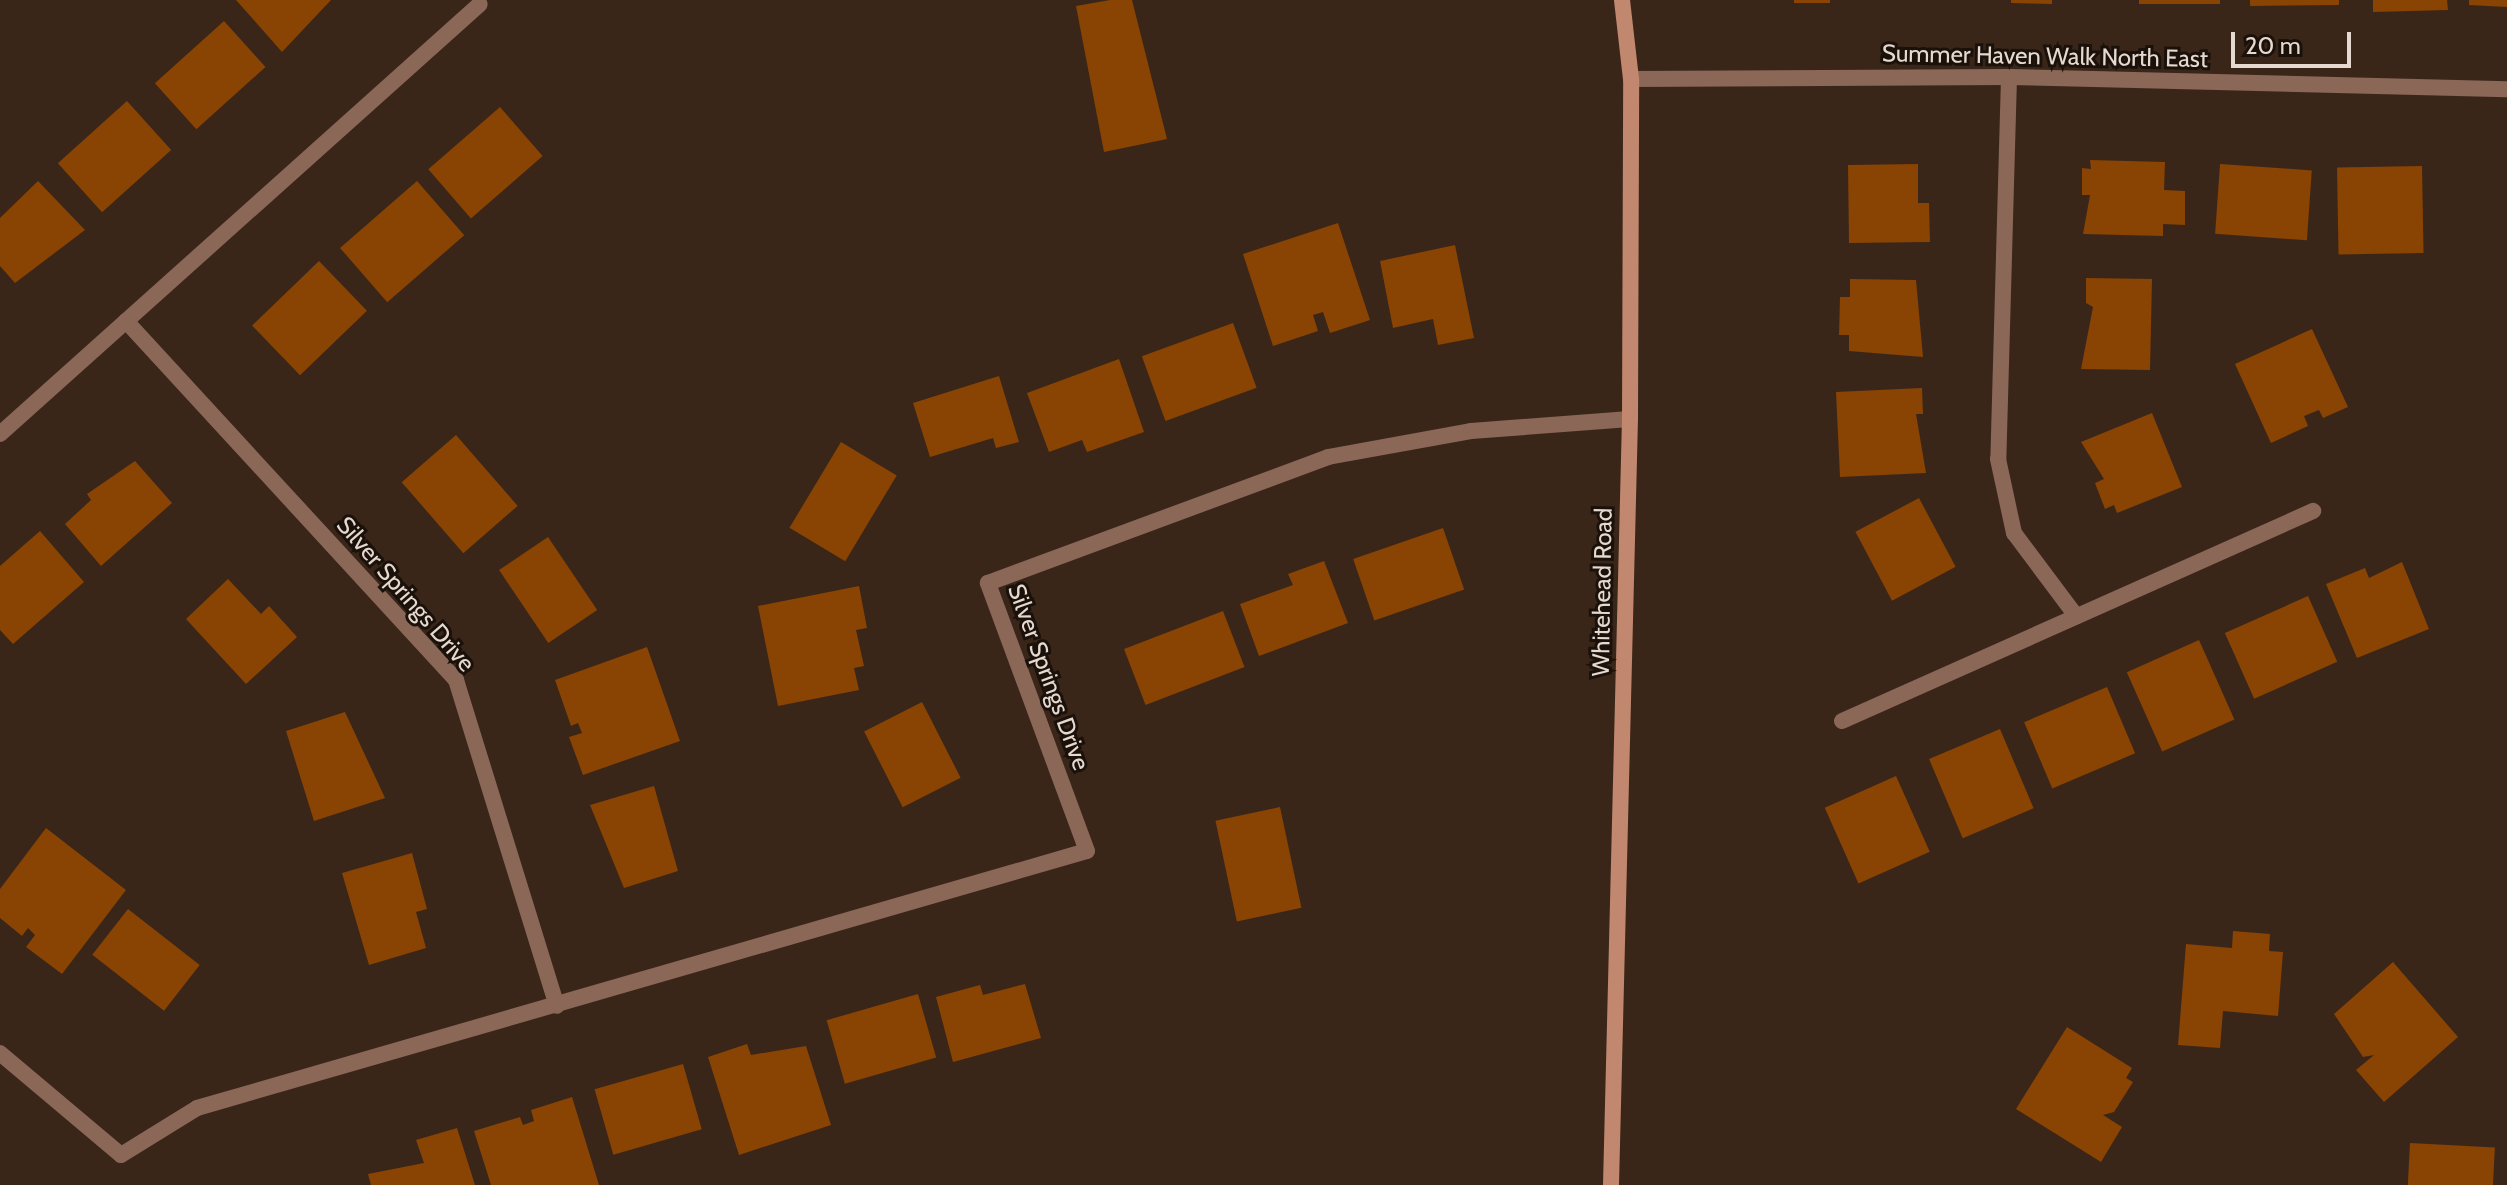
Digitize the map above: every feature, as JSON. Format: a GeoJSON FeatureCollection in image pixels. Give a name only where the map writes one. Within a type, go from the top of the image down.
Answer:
{"type":"FeatureCollection","features":[{"type":"Feature","properties":{"kind":"street","name":"Whitehead Road"},"geometry":{"type":"LineString","coordinates":[[1611,1185],[1630,419],[1631,79],[1622,0]]}},
{"type":"Feature","properties":{"kind":"street"},"geometry":{"type":"LineString","coordinates":[[0,434],[480,4]]}},
{"type":"Feature","properties":{"kind":"street","name":"Summer Haven Walk North East"},"geometry":{"type":"LineString","coordinates":[[1631,79],[2009,77],[2507,89]]}},
{"type":"Feature","properties":{"kind":"street"},"geometry":{"type":"LineString","coordinates":[[2009,77],[1998,459],[2014,533],[2076,616]]}},
{"type":"Feature","properties":{"kind":"street","name":"Silver Springs Drive"},"geometry":{"type":"LineString","coordinates":[[126,321],[456,680],[557,1006]]}},
{"type":"Feature","properties":{"kind":"street","name":"Silver Springs Drive"},"geometry":{"type":"LineString","coordinates":[[0,1053],[121,1155],[197,1108],[1087,851],[988,583],[1328,457],[1471,431],[1630,419]]}},
{"type":"Feature","properties":{"kind":"street"},"geometry":{"type":"LineString","coordinates":[[1842,721],[2313,511]]}},
{"type":"Feature","properties":{"kind":"building"},"geometry":{"type":"Polygon","coordinates":[[[236,0],[331,0],[282,52],[236,0]]]}},
{"type":"Feature","properties":{"kind":"building"},"geometry":{"type":"Polygon","coordinates":[[[1132,0],[1167,139],[1104,152],[1076,6],[1132,0]]]}},
{"type":"Feature","properties":{"kind":"building"},"geometry":{"type":"Polygon","coordinates":[[[1794,0],[1830,0],[1830,3],[1794,3],[1794,0]]]}},
{"type":"Feature","properties":{"kind":"building"},"geometry":{"type":"Polygon","coordinates":[[[2011,0],[2052,0],[2052,4],[2011,3],[2011,0]]]}},
{"type":"Feature","properties":{"kind":"building"},"geometry":{"type":"Polygon","coordinates":[[[2139,0],[2220,0],[2220,4],[2139,4],[2139,0]]]}},
{"type":"Feature","properties":{"kind":"building"},"geometry":{"type":"Polygon","coordinates":[[[2250,0],[2339,0],[2339,5],[2250,6],[2250,0]]]}},
{"type":"Feature","properties":{"kind":"building"},"geometry":{"type":"Polygon","coordinates":[[[2373,0],[2447,0],[2448,10],[2373,12],[2373,0]]]}},
{"type":"Feature","properties":{"kind":"building"},"geometry":{"type":"Polygon","coordinates":[[[2469,0],[2507,0],[2507,7],[2469,5],[2469,0]]]}},
{"type":"Feature","properties":{"kind":"building"},"geometry":{"type":"Polygon","coordinates":[[[224,21],[265,67],[196,129],[155,83],[224,21]]]}},
{"type":"Feature","properties":{"kind":"building"},"geometry":{"type":"Polygon","coordinates":[[[127,101],[171,150],[102,212],[58,163],[127,101]]]}},
{"type":"Feature","properties":{"kind":"building"},"geometry":{"type":"Polygon","coordinates":[[[500,107],[543,156],[471,218],[428,169],[500,107]]]}},
{"type":"Feature","properties":{"kind":"building"},"geometry":{"type":"Polygon","coordinates":[[[2090,160],[2165,162],[2164,190],[2185,191],[2185,225],[2163,224],[2163,236],[2083,234],[2090,195],[2082,195],[2082,168],[2091,169],[2090,160]]]}},
{"type":"Feature","properties":{"kind":"building"},"geometry":{"type":"Polygon","coordinates":[[[1918,164],[1918,203],[1929,203],[1930,242],[1849,243],[1848,165],[1918,164]]]}},
{"type":"Feature","properties":{"kind":"building"},"geometry":{"type":"Polygon","coordinates":[[[2220,164],[2312,170],[2307,240],[2215,234],[2220,164]]]}},
{"type":"Feature","properties":{"kind":"building"},"geometry":{"type":"Polygon","coordinates":[[[2422,166],[2424,253],[2339,254],[2337,167],[2422,166]]]}},
{"type":"Feature","properties":{"kind":"building"},"geometry":{"type":"Polygon","coordinates":[[[38,181],[85,230],[15,283],[0,266],[0,218],[38,181]]]}},
{"type":"Feature","properties":{"kind":"building"},"geometry":{"type":"Polygon","coordinates":[[[417,181],[464,235],[387,302],[340,248],[417,181]]]}},
{"type":"Feature","properties":{"kind":"building"},"geometry":{"type":"Polygon","coordinates":[[[1338,223],[1370,320],[1330,333],[1323,312],[1313,315],[1318,331],[1273,346],[1243,254],[1338,223]]]}},
{"type":"Feature","properties":{"kind":"building"},"geometry":{"type":"Polygon","coordinates":[[[1455,245],[1474,338],[1438,345],[1433,319],[1393,328],[1380,261],[1455,245]]]}},
{"type":"Feature","properties":{"kind":"building"},"geometry":{"type":"Polygon","coordinates":[[[319,261],[367,311],[300,375],[252,326],[319,261]]]}},
{"type":"Feature","properties":{"kind":"building"},"geometry":{"type":"Polygon","coordinates":[[[2086,278],[2152,279],[2150,370],[2081,369],[2093,307],[2086,303],[2086,278]]]}},
{"type":"Feature","properties":{"kind":"building"},"geometry":{"type":"Polygon","coordinates":[[[1850,279],[1916,280],[1923,357],[1849,351],[1849,335],[1839,335],[1840,297],[1850,297],[1850,279]]]}},
{"type":"Feature","properties":{"kind":"building"},"geometry":{"type":"Polygon","coordinates":[[[1233,323],[1257,388],[1165,421],[1142,356],[1233,323]]]}},
{"type":"Feature","properties":{"kind":"building"},"geometry":{"type":"Polygon","coordinates":[[[2312,329],[2348,407],[2323,418],[2319,410],[2304,416],[2308,426],[2271,443],[2235,364],[2312,329]]]}},
{"type":"Feature","properties":{"kind":"building"},"geometry":{"type":"Polygon","coordinates":[[[1119,359],[1144,432],[1087,452],[1082,440],[1049,452],[1027,393],[1119,359]]]}},
{"type":"Feature","properties":{"kind":"building"},"geometry":{"type":"Polygon","coordinates":[[[999,376],[1019,442],[996,448],[993,438],[930,457],[913,403],[999,376]]]}},
{"type":"Feature","properties":{"kind":"building"},"geometry":{"type":"Polygon","coordinates":[[[1922,388],[1923,414],[1916,414],[1926,473],[1840,477],[1836,392],[1922,388]]]}},
{"type":"Feature","properties":{"kind":"building"},"geometry":{"type":"Polygon","coordinates":[[[2152,413],[2182,487],[2117,513],[2114,505],[2105,509],[2095,483],[2104,479],[2081,442],[2152,413]]]}},
{"type":"Feature","properties":{"kind":"building"},"geometry":{"type":"Polygon","coordinates":[[[456,435],[518,506],[463,553],[402,482],[456,435]]]}},
{"type":"Feature","properties":{"kind":"building"},"geometry":{"type":"Polygon","coordinates":[[[841,442],[897,475],[845,561],[789,528],[841,442]]]}},
{"type":"Feature","properties":{"kind":"building"},"geometry":{"type":"Polygon","coordinates":[[[135,461],[172,503],[101,566],[65,524],[91,500],[87,494],[135,461]]]}},
{"type":"Feature","properties":{"kind":"building"},"geometry":{"type":"Polygon","coordinates":[[[1919,498],[1956,567],[1892,601],[1855,532],[1919,498]]]}},
{"type":"Feature","properties":{"kind":"building"},"geometry":{"type":"Polygon","coordinates":[[[1443,528],[1464,589],[1374,620],[1353,559],[1443,528]]]}},
{"type":"Feature","properties":{"kind":"building"},"geometry":{"type":"Polygon","coordinates":[[[40,531],[84,582],[13,644],[0,630],[0,566],[40,531]]]}},
{"type":"Feature","properties":{"kind":"building"},"geometry":{"type":"Polygon","coordinates":[[[548,537],[597,610],[548,643],[499,570],[548,537]]]}},
{"type":"Feature","properties":{"kind":"building"},"geometry":{"type":"Polygon","coordinates":[[[1324,561],[1348,623],[1259,656],[1240,604],[1293,585],[1288,574],[1324,561]]]}},
{"type":"Feature","properties":{"kind":"building"},"geometry":{"type":"Polygon","coordinates":[[[2402,562],[2429,629],[2357,658],[2326,584],[2365,568],[2369,578],[2402,562]]]}},
{"type":"Feature","properties":{"kind":"building"},"geometry":{"type":"Polygon","coordinates":[[[228,579],[261,614],[269,606],[297,637],[246,684],[186,619],[228,579]]]}},
{"type":"Feature","properties":{"kind":"building"},"geometry":{"type":"Polygon","coordinates":[[[859,586],[867,628],[856,630],[864,666],[854,668],[859,690],[778,706],[758,606],[859,586]]]}},
{"type":"Feature","properties":{"kind":"building"},"geometry":{"type":"Polygon","coordinates":[[[2308,596],[2337,662],[2254,699],[2225,633],[2308,596]]]}},
{"type":"Feature","properties":{"kind":"building"},"geometry":{"type":"Polygon","coordinates":[[[1223,611],[1245,667],[1146,705],[1124,649],[1223,611]]]}},
{"type":"Feature","properties":{"kind":"building"},"geometry":{"type":"Polygon","coordinates":[[[2199,640],[2234,719],[2162,752],[2127,672],[2199,640]]]}},
{"type":"Feature","properties":{"kind":"building"},"geometry":{"type":"Polygon","coordinates":[[[647,647],[680,741],[583,775],[569,737],[582,733],[578,723],[571,726],[555,680],[647,647]]]}},
{"type":"Feature","properties":{"kind":"building"},"geometry":{"type":"Polygon","coordinates":[[[2107,687],[2135,753],[2052,788],[2024,722],[2107,687]]]}},
{"type":"Feature","properties":{"kind":"building"},"geometry":{"type":"Polygon","coordinates":[[[922,702],[961,778],[903,807],[864,732],[922,702]]]}},
{"type":"Feature","properties":{"kind":"building"},"geometry":{"type":"Polygon","coordinates":[[[345,712],[385,798],[314,821],[286,731],[345,712]]]}},
{"type":"Feature","properties":{"kind":"building"},"geometry":{"type":"Polygon","coordinates":[[[2000,729],[2034,808],[1963,838],[1929,759],[2000,729]]]}},
{"type":"Feature","properties":{"kind":"building"},"geometry":{"type":"Polygon","coordinates":[[[1896,776],[1930,852],[1859,884],[1825,808],[1896,776]]]}},
{"type":"Feature","properties":{"kind":"building"},"geometry":{"type":"Polygon","coordinates":[[[654,786],[678,871],[624,888],[590,805],[654,786]]]}},
{"type":"Feature","properties":{"kind":"building"},"geometry":{"type":"Polygon","coordinates":[[[1280,807],[1301,908],[1237,921],[1215,821],[1280,807]]]}},
{"type":"Feature","properties":{"kind":"building"},"geometry":{"type":"Polygon","coordinates":[[[46,828],[126,890],[62,974],[26,947],[35,935],[28,928],[22,936],[0,918],[0,889],[46,828]]]}},
{"type":"Feature","properties":{"kind":"building"},"geometry":{"type":"Polygon","coordinates":[[[412,853],[427,909],[416,912],[426,948],[369,965],[342,873],[412,853]]]}},
{"type":"Feature","properties":{"kind":"building"},"geometry":{"type":"Polygon","coordinates":[[[128,909],[200,965],[164,1011],[92,955],[128,909]]]}},
{"type":"Feature","properties":{"kind":"building"},"geometry":{"type":"Polygon","coordinates":[[[2233,931],[2270,934],[2269,951],[2283,952],[2278,1016],[2223,1011],[2220,1048],[2178,1045],[2186,944],[2232,948],[2233,931]]]}},
{"type":"Feature","properties":{"kind":"building"},"geometry":{"type":"Polygon","coordinates":[[[2393,962],[2458,1037],[2384,1102],[2356,1070],[2374,1055],[2363,1057],[2334,1014],[2393,962]]]}},
{"type":"Feature","properties":{"kind":"building"},"geometry":{"type":"Polygon","coordinates":[[[1025,984],[1041,1038],[953,1062],[936,997],[980,985],[983,995],[1025,984]]]}},
{"type":"Feature","properties":{"kind":"building"},"geometry":{"type":"Polygon","coordinates":[[[918,994],[936,1057],[845,1084],[827,1020],[918,994]]]}},
{"type":"Feature","properties":{"kind":"building"},"geometry":{"type":"Polygon","coordinates":[[[2067,1027],[2132,1068],[2126,1078],[2133,1082],[2114,1112],[2103,1115],[2122,1127],[2101,1162],[2016,1109],[2067,1027]]]}},
{"type":"Feature","properties":{"kind":"building"},"geometry":{"type":"Polygon","coordinates":[[[747,1044],[751,1055],[806,1046],[831,1125],[739,1155],[708,1057],[747,1044]]]}},
{"type":"Feature","properties":{"kind":"building"},"geometry":{"type":"Polygon","coordinates":[[[683,1064],[702,1129],[613,1155],[595,1089],[683,1064]]]}},
{"type":"Feature","properties":{"kind":"building"},"geometry":{"type":"Polygon","coordinates":[[[572,1097],[599,1185],[491,1185],[474,1131],[520,1117],[523,1125],[534,1121],[531,1110],[572,1097]]]}},
{"type":"Feature","properties":{"kind":"building"},"geometry":{"type":"Polygon","coordinates":[[[457,1128],[475,1185],[371,1185],[368,1174],[424,1163],[416,1140],[457,1128]]]}},
{"type":"Feature","properties":{"kind":"building"},"geometry":{"type":"Polygon","coordinates":[[[2410,1143],[2495,1147],[2493,1185],[2408,1185],[2410,1143]]]}}]}
